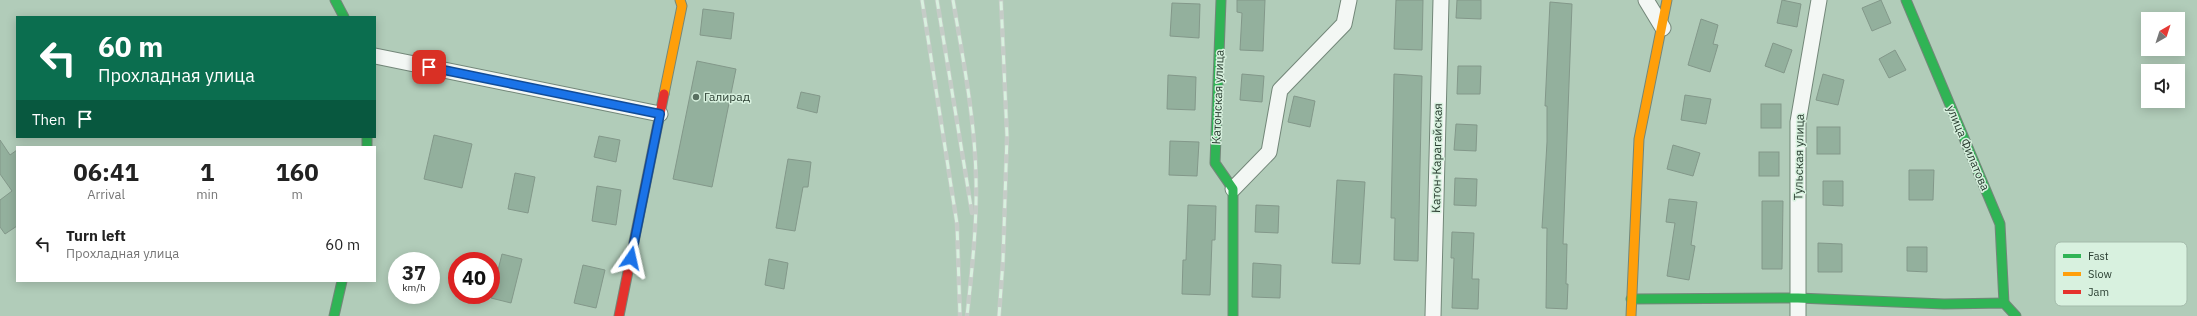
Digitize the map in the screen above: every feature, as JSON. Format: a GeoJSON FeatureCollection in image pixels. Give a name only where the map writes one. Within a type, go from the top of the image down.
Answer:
{"type":"FeatureCollection","features":[{"type":"Feature","properties":{"kind":"main road"},"geometry":{"type":"LineString","coordinates":[[335,0],[343,16]]}},
{"type":"Feature","properties":{"kind":"main road"},"geometry":{"type":"LineString","coordinates":[[619,316],[682,6],[680,0]]}},
{"type":"Feature","properties":{"kind":"main road","name":"Катонская улица"},"geometry":{"type":"LineString","coordinates":[[1221,0],[1215,163],[1233,189]]}},
{"type":"Feature","properties":{"kind":"main road"},"geometry":{"type":"LineString","coordinates":[[1631,316],[1639,138],[1663,28],[1667,0]]}},
{"type":"Feature","properties":{"kind":"main road","name":"улица Филатова"},"geometry":{"type":"LineString","coordinates":[[1906,0],[2000,224],[2004,303]]}},
{"type":"Feature","properties":{"kind":"main road"},"geometry":{"type":"LineString","coordinates":[[1232,316],[1233,189]]}},
{"type":"Feature","properties":{"kind":"main road"},"geometry":{"type":"LineString","coordinates":[[334,316],[342,282]]}},
{"type":"Feature","properties":{"kind":"main road"},"geometry":{"type":"LineString","coordinates":[[1631,299],[1798,298],[1947,310],[2004,303],[2016,316]]}},
{"type":"Feature","properties":{"kind":"street"},"geometry":{"type":"LineString","coordinates":[[1233,189],[1269,152],[1280,90],[1344,24],[1349,0]]}},
{"type":"Feature","properties":{"kind":"street","name":"Катон-Карагайская"},"geometry":{"type":"LineString","coordinates":[[1433,316],[1441,0]]}},
{"type":"Feature","properties":{"kind":"street"},"geometry":{"type":"LineString","coordinates":[[1646,0],[1663,28]]}},
{"type":"Feature","properties":{"kind":"street","name":"Тульская улица"},"geometry":{"type":"LineString","coordinates":[[1798,316],[1798,122],[1819,0]]}},
{"type":"Feature","properties":{"kind":"street"},"geometry":{"type":"LineString","coordinates":[[376,56],[660,114]]}},
{"type":"Feature","properties":{"kind":"building"},"geometry":{"type":"Polygon","coordinates":[[[1237,0],[1265,0],[1263,51],[1240,50],[1242,13],[1237,12],[1237,0]]]}},
{"type":"Feature","properties":{"kind":"building"},"geometry":{"type":"Polygon","coordinates":[[[1396,0],[1423,0],[1422,50],[1394,49],[1396,0]]]}},
{"type":"Feature","properties":{"kind":"building"},"geometry":{"type":"Polygon","coordinates":[[[1457,0],[1481,0],[1481,19],[1456,18],[1457,0]]]}},
{"type":"Feature","properties":{"kind":"building"},"geometry":{"type":"Polygon","coordinates":[[[1782,0],[1801,4],[1797,27],[1777,23],[1782,0]]]}},
{"type":"Feature","properties":{"kind":"building"},"geometry":{"type":"Polygon","coordinates":[[[1881,0],[1891,23],[1872,31],[1862,8],[1881,0]]]}},
{"type":"Feature","properties":{"kind":"building"},"geometry":{"type":"Polygon","coordinates":[[[1550,2],[1572,4],[1563,244],[1567,244],[1567,309],[1546,308],[1547,228],[1542,228],[1547,142],[1547,106],[1545,106],[1550,2]]]}},
{"type":"Feature","properties":{"kind":"building"},"geometry":{"type":"Polygon","coordinates":[[[1172,3],[1200,4],[1199,38],[1170,36],[1172,3]]]}},
{"type":"Feature","properties":{"kind":"building"},"geometry":{"type":"Polygon","coordinates":[[[703,9],[734,13],[731,39],[700,35],[703,9]]]}},
{"type":"Feature","properties":{"kind":"building"},"geometry":{"type":"Polygon","coordinates":[[[1701,19],[1718,25],[1713,44],[1718,45],[1710,72],[1688,65],[1701,19]]]}},
{"type":"Feature","properties":{"kind":"building"},"geometry":{"type":"Polygon","coordinates":[[[1773,43],[1792,50],[1784,73],[1765,66],[1773,43]]]}},
{"type":"Feature","properties":{"kind":"building"},"geometry":{"type":"Polygon","coordinates":[[[1895,50],[1906,70],[1889,78],[1879,59],[1895,50]]]}},
{"type":"Feature","properties":{"kind":"building"},"geometry":{"type":"Polygon","coordinates":[[[697,61],[736,69],[712,187],[673,179],[697,61]]]}},
{"type":"Feature","properties":{"kind":"building"},"geometry":{"type":"Polygon","coordinates":[[[1458,66],[1481,66],[1480,94],[1457,94],[1458,66]]]}},
{"type":"Feature","properties":{"kind":"building"},"geometry":{"type":"Polygon","coordinates":[[[1242,74],[1264,76],[1262,102],[1240,100],[1242,74]]]}},
{"type":"Feature","properties":{"kind":"building"},"geometry":{"type":"Polygon","coordinates":[[[1394,74],[1422,76],[1418,261],[1394,260],[1395,218],[1391,218],[1394,74]]]}},
{"type":"Feature","properties":{"kind":"building"},"geometry":{"type":"Polygon","coordinates":[[[1823,74],[1844,80],[1838,105],[1816,100],[1823,74]]]}},
{"type":"Feature","properties":{"kind":"building"},"geometry":{"type":"Polygon","coordinates":[[[1168,75],[1196,77],[1195,110],[1167,109],[1168,75]]]}},
{"type":"Feature","properties":{"kind":"building"},"geometry":{"type":"Polygon","coordinates":[[[801,92],[820,96],[817,113],[797,108],[801,92]]]}},
{"type":"Feature","properties":{"kind":"building"},"geometry":{"type":"Polygon","coordinates":[[[1685,95],[1711,99],[1706,124],[1681,120],[1685,95]]]}},
{"type":"Feature","properties":{"kind":"building"},"geometry":{"type":"Polygon","coordinates":[[[1294,96],[1315,101],[1310,127],[1288,122],[1294,96]]]}},
{"type":"Feature","properties":{"kind":"building"},"geometry":{"type":"Polygon","coordinates":[[[1761,104],[1781,104],[1781,128],[1761,128],[1761,104]]]}},
{"type":"Feature","properties":{"kind":"building"},"geometry":{"type":"Polygon","coordinates":[[[1456,124],[1477,125],[1476,151],[1454,150],[1456,124]]]}},
{"type":"Feature","properties":{"kind":"building"},"geometry":{"type":"Polygon","coordinates":[[[1817,127],[1840,127],[1840,154],[1817,154],[1817,127]]]}},
{"type":"Feature","properties":{"kind":"building"},"geometry":{"type":"Polygon","coordinates":[[[434,135],[472,144],[462,188],[424,179],[434,135]]]}},
{"type":"Feature","properties":{"kind":"building"},"geometry":{"type":"Polygon","coordinates":[[[599,136],[620,140],[616,162],[594,157],[599,136]]]}},
{"type":"Feature","properties":{"kind":"building"},"geometry":{"type":"Polygon","coordinates":[[[0,140],[10,155],[16,151],[16,227],[5,234],[0,227],[0,200],[12,191],[0,174],[0,140]]]}},
{"type":"Feature","properties":{"kind":"building"},"geometry":{"type":"Polygon","coordinates":[[[1170,141],[1199,142],[1197,176],[1169,175],[1170,141]]]}},
{"type":"Feature","properties":{"kind":"building"},"geometry":{"type":"Polygon","coordinates":[[[1673,145],[1700,153],[1693,176],[1667,169],[1673,145]]]}},
{"type":"Feature","properties":{"kind":"building"},"geometry":{"type":"Polygon","coordinates":[[[1759,152],[1779,152],[1779,176],[1759,176],[1759,152]]]}},
{"type":"Feature","properties":{"kind":"building"},"geometry":{"type":"Polygon","coordinates":[[[788,159],[811,162],[808,187],[803,187],[795,231],[776,228],[788,159]]]}},
{"type":"Feature","properties":{"kind":"building"},"geometry":{"type":"Polygon","coordinates":[[[1909,170],[1934,170],[1933,200],[1909,200],[1909,170]]]}},
{"type":"Feature","properties":{"kind":"building"},"geometry":{"type":"Polygon","coordinates":[[[515,173],[535,177],[528,213],[508,209],[515,173]]]}},
{"type":"Feature","properties":{"kind":"building"},"geometry":{"type":"Polygon","coordinates":[[[1455,178],[1477,179],[1476,206],[1454,205],[1455,178]]]}},
{"type":"Feature","properties":{"kind":"building"},"geometry":{"type":"Polygon","coordinates":[[[1337,180],[1365,182],[1360,264],[1332,263],[1337,180]]]}},
{"type":"Feature","properties":{"kind":"building"},"geometry":{"type":"Polygon","coordinates":[[[1823,181],[1843,181],[1843,206],[1823,205],[1823,181]]]}},
{"type":"Feature","properties":{"kind":"building"},"geometry":{"type":"Polygon","coordinates":[[[597,186],[621,190],[616,225],[592,221],[597,186]]]}},
{"type":"Feature","properties":{"kind":"building"},"geometry":{"type":"Polygon","coordinates":[[[1669,199],[1697,202],[1691,245],[1695,246],[1689,280],[1667,276],[1675,223],[1666,222],[1669,199]]]}},
{"type":"Feature","properties":{"kind":"building"},"geometry":{"type":"Polygon","coordinates":[[[1762,201],[1783,201],[1782,269],[1762,269],[1762,201]]]}},
{"type":"Feature","properties":{"kind":"building"},"geometry":{"type":"Polygon","coordinates":[[[1188,205],[1216,206],[1215,240],[1212,240],[1210,295],[1182,294],[1183,260],[1186,260],[1188,205]]]}},
{"type":"Feature","properties":{"kind":"building"},"geometry":{"type":"Polygon","coordinates":[[[1256,205],[1279,206],[1278,233],[1255,232],[1256,205]]]}},
{"type":"Feature","properties":{"kind":"building"},"geometry":{"type":"Polygon","coordinates":[[[1452,232],[1474,233],[1472,279],[1479,279],[1478,309],[1452,308],[1454,258],[1451,258],[1452,232]]]}},
{"type":"Feature","properties":{"kind":"building"},"geometry":{"type":"Polygon","coordinates":[[[1818,243],[1842,244],[1842,272],[1818,272],[1818,243]]]}},
{"type":"Feature","properties":{"kind":"building"},"geometry":{"type":"Polygon","coordinates":[[[1907,247],[1927,247],[1927,272],[1907,271],[1907,247]]]}},
{"type":"Feature","properties":{"kind":"building"},"geometry":{"type":"Polygon","coordinates":[[[502,254],[522,259],[511,303],[500,300],[500,262],[502,254]]]}},
{"type":"Feature","properties":{"kind":"building"},"geometry":{"type":"Polygon","coordinates":[[[769,259],[788,263],[784,289],[765,285],[769,259]]]}},
{"type":"Feature","properties":{"kind":"building"},"geometry":{"type":"Polygon","coordinates":[[[1253,263],[1281,265],[1280,298],[1252,297],[1253,263]]]}},
{"type":"Feature","properties":{"kind":"building"},"geometry":{"type":"Polygon","coordinates":[[[583,265],[605,270],[596,308],[574,303],[583,265]]]}},
{"type":"Feature","properties":{"kind":"railway"},"geometry":{"type":"LineString","coordinates":[[922,0],[957,224],[960,316]]}},
{"type":"Feature","properties":{"kind":"railway"},"geometry":{"type":"LineString","coordinates":[[937,0],[972,213]]}},
{"type":"Feature","properties":{"kind":"railway"},"geometry":{"type":"LineString","coordinates":[[953,0],[968,89],[976,179],[975,230],[967,316]]}},
{"type":"Feature","properties":{"kind":"railway"},"geometry":{"type":"LineString","coordinates":[[999,316],[1003,261],[1007,136],[1001,0]]}},
{"type":"Feature","properties":{"kind":"traffic: fast"},"geometry":{"type":"LineString","coordinates":[[335,0],[343,16]]}},
{"type":"Feature","properties":{"kind":"traffic: fast"},"geometry":{"type":"LineString","coordinates":[[1221,0],[1215,163],[1233,189],[1233,316]]}},
{"type":"Feature","properties":{"kind":"traffic: fast"},"geometry":{"type":"LineString","coordinates":[[1906,0],[2000,224],[2004,303]]}},
{"type":"Feature","properties":{"kind":"traffic: fast"},"geometry":{"type":"LineString","coordinates":[[367,138],[367,146]]}},
{"type":"Feature","properties":{"kind":"traffic: fast"},"geometry":{"type":"LineString","coordinates":[[334,316],[342,282]]}},
{"type":"Feature","properties":{"kind":"traffic: fast"},"geometry":{"type":"LineString","coordinates":[[1631,299],[1798,298],[1944,304],[2004,303],[2016,316]]}},
{"type":"Feature","properties":{"kind":"traffic: slow"},"geometry":{"type":"LineString","coordinates":[[664,94],[682,6],[680,0]]}},
{"type":"Feature","properties":{"kind":"traffic: slow"},"geometry":{"type":"LineString","coordinates":[[1631,316],[1639,139],[1667,0]]}},
{"type":"Feature","properties":{"kind":"traffic: jam"},"geometry":{"type":"LineString","coordinates":[[619,316],[664,94]]}},
{"type":"Feature","properties":{"kind":"place","name":"Галирад"},"geometry":{"type":"Point","coordinates":[696,97]}},
{"type":"Feature","properties":{"kind":"route"},"geometry":{"type":"LineString","coordinates":[[429,67],[660,114],[631,258]]}}]}
